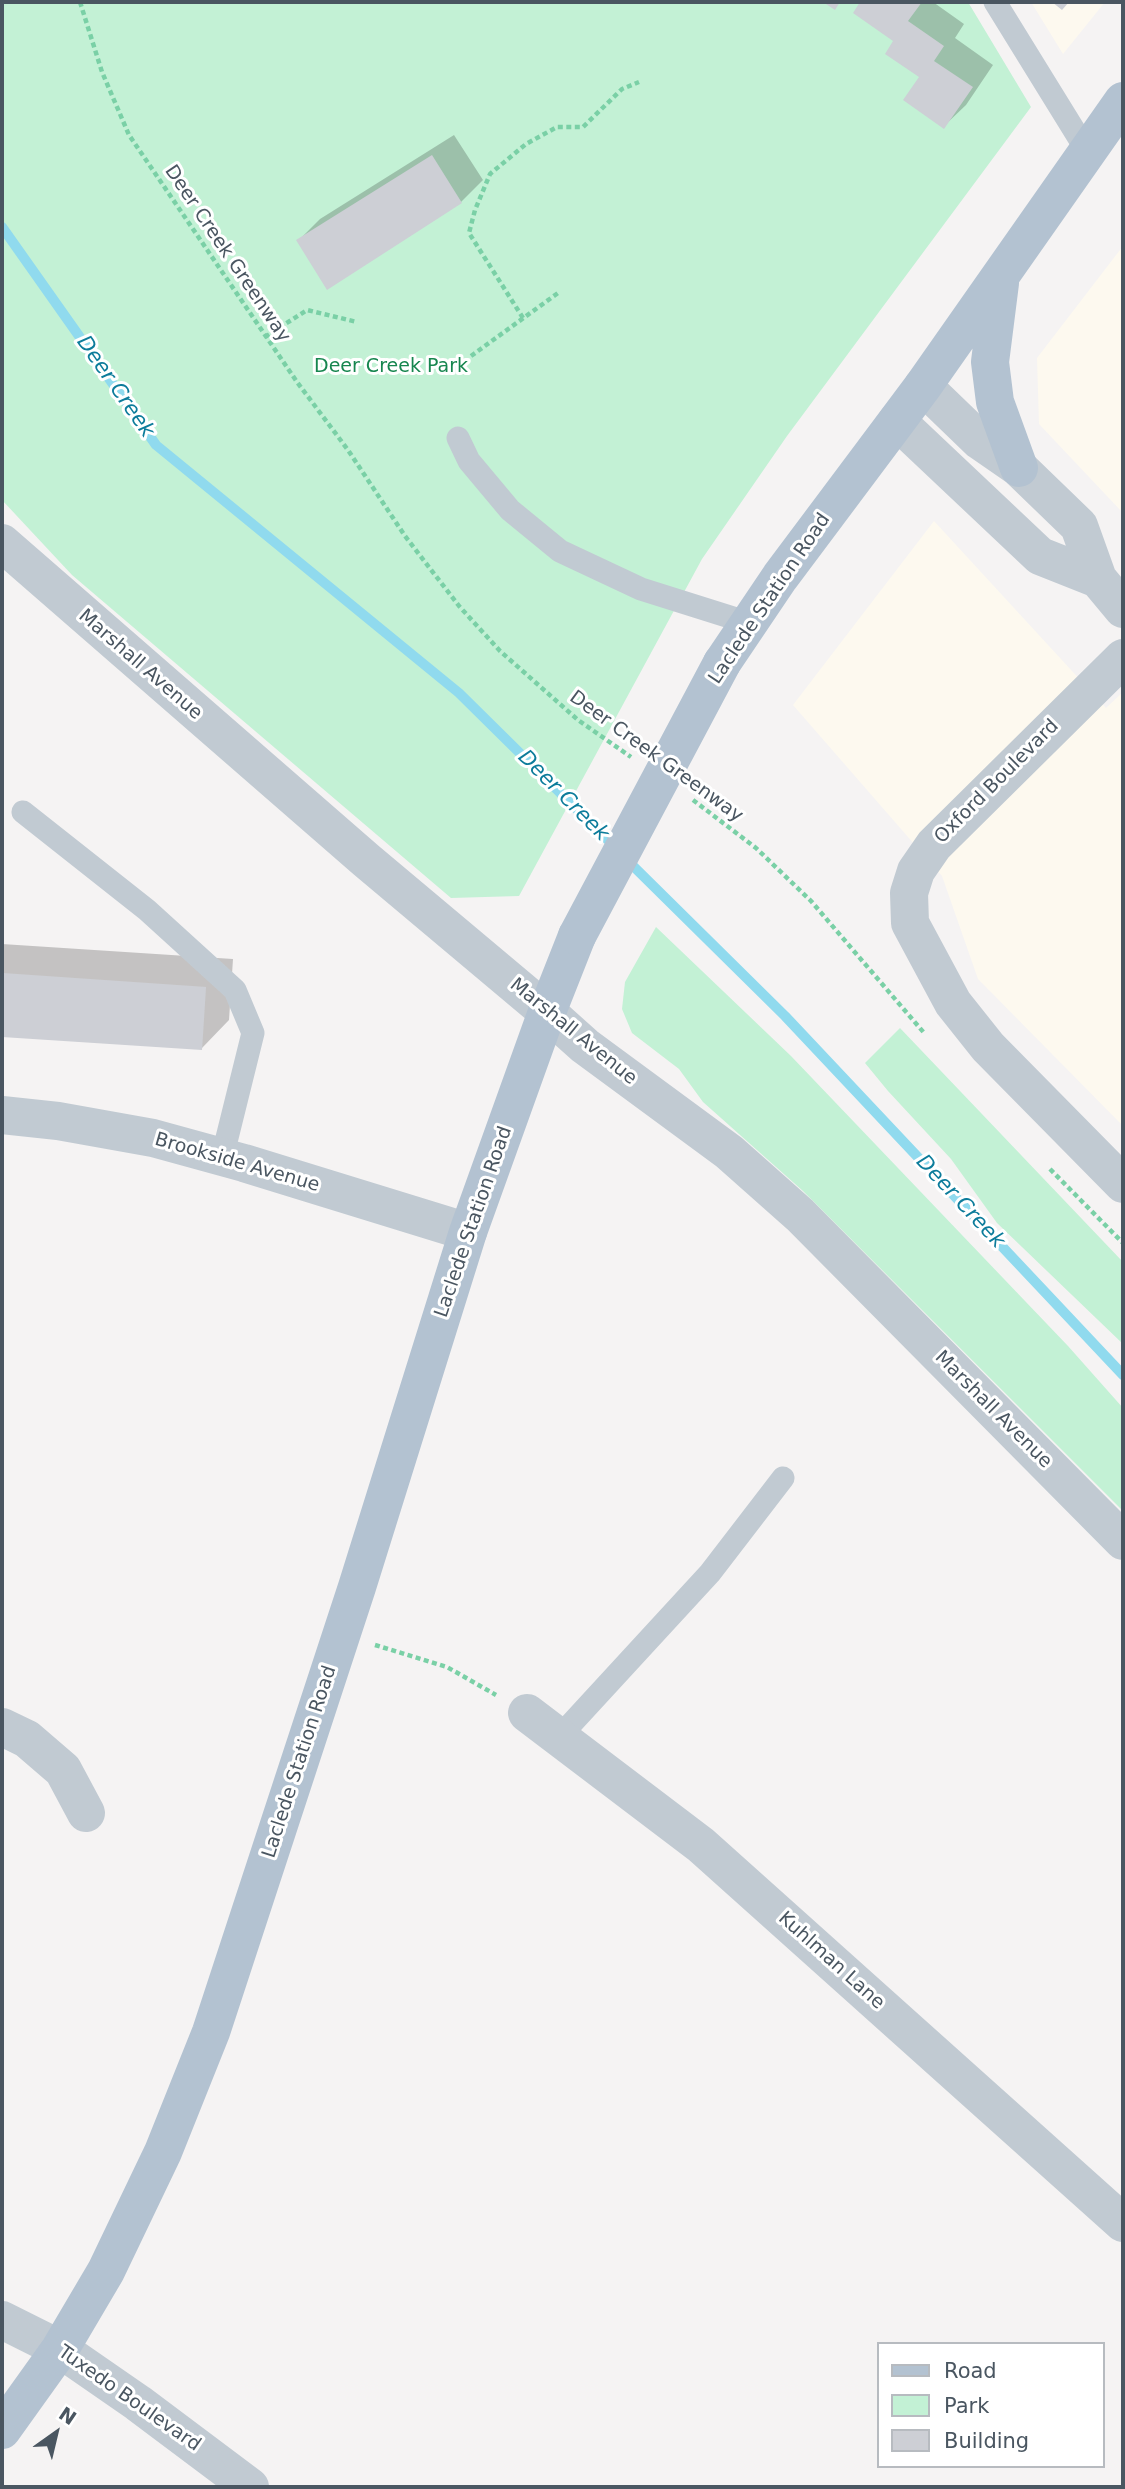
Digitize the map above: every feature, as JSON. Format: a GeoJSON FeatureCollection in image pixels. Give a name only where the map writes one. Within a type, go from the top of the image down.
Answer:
{"type":"FeatureCollection","features":[{"type":"Feature","properties":{"kind":"main road","name":"Laclede Station Road"},"geometry":{"type":"LineString","coordinates":[[2,2430],[60,2349],[106,2271],[163,2152],[211,2032],[341,1635],[468,1232],[577,936],[722,663],[780,578],[923,386],[1123,102]]}},
{"type":"Feature","properties":{"kind":"main road"},"geometry":{"type":"LineString","coordinates":[[1002,273],[993,322],[990,362],[995,402],[1019,468]]}},
{"type":"Feature","properties":{"kind":"street"},"geometry":{"type":"LineString","coordinates":[[923,386],[980,441],[1019,468],[1079,526],[1098,579],[1123,609]]}},
{"type":"Feature","properties":{"kind":"street"},"geometry":{"type":"LineString","coordinates":[[897,421],[1040,556],[1098,579]]}},
{"type":"Feature","properties":{"kind":"street","name":"Marshall Avenue"},"geometry":{"type":"LineString","coordinates":[[2,543],[366,860],[585,1046],[729,1152],[800,1215],[1123,1541]]}},
{"type":"Feature","properties":{"kind":"street","name":"Oxford Boulevard"},"geometry":{"type":"LineString","coordinates":[[1123,658],[933,845],[916,871],[909,893],[911,923],[953,1003],[988,1047],[1123,1184]]}},
{"type":"Feature","properties":{"kind":"street","name":"Brookside Avenue"},"geometry":{"type":"LineString","coordinates":[[2,1115],[58,1121],[126,1133],[222,1157],[468,1232]]}},
{"type":"Feature","properties":{"kind":"street","name":"Kuhlman Lane"},"geometry":{"type":"LineString","coordinates":[[527,1713],[701,1845],[1123,2223]]}},
{"type":"Feature","properties":{"kind":"street"},"geometry":{"type":"LineString","coordinates":[[2,1727],[27,1740],[63,1770],[86,1813]]}},
{"type":"Feature","properties":{"kind":"street","name":"Tuxedo Boulevard"},"geometry":{"type":"LineString","coordinates":[[2,2320],[60,2349],[138,2403],[250,2487]]}},
{"type":"Feature","properties":{"kind":"lane"},"geometry":{"type":"LineString","coordinates":[[995,2],[1087,151]]}},
{"type":"Feature","properties":{"kind":"lane"},"geometry":{"type":"LineString","coordinates":[[458,438],[469,461],[510,510],[560,551],[641,589],[749,623]]}},
{"type":"Feature","properties":{"kind":"lane"},"geometry":{"type":"LineString","coordinates":[[23,812],[147,910],[235,990],[253,1033],[222,1157]]}},
{"type":"Feature","properties":{"kind":"lane"},"geometry":{"type":"LineString","coordinates":[[560,1736],[710,1573],[783,1478]]}},
{"type":"Feature","properties":{"kind":"path","name":"Deer Creek Greenway"},"geometry":{"type":"LineString","coordinates":[[80,2],[102,72],[129,135],[265,337],[348,450],[405,536],[459,606],[500,651],[578,720],[640,764]]}},
{"type":"Feature","properties":{"kind":"path"},"geometry":{"type":"LineString","coordinates":[[523,318],[469,233],[490,174],[526,144],[557,127],[583,127],[622,89],[639,82]]}},
{"type":"Feature","properties":{"kind":"path"},"geometry":{"type":"LineString","coordinates":[[471,356],[558,293]]}},
{"type":"Feature","properties":{"kind":"path"},"geometry":{"type":"LineString","coordinates":[[265,337],[307,310],[357,322]]}},
{"type":"Feature","properties":{"kind":"path","name":"Deer Creek Greenway"},"geometry":{"type":"LineString","coordinates":[[683,793],[757,848],[811,901],[930,1040]]}},
{"type":"Feature","properties":{"kind":"path"},"geometry":{"type":"LineString","coordinates":[[1041,1160],[1123,1243]]}},
{"type":"Feature","properties":{"kind":"path"},"geometry":{"type":"LineString","coordinates":[[341,1635],[447,1667],[527,1713]]}},
{"type":"Feature","properties":{"kind":"shaded area"},"geometry":{"type":"Polygon","coordinates":[[[1031,2],[1105,2],[1063,54],[1031,2]]]}},
{"type":"Feature","properties":{"kind":"shaded area"},"geometry":{"type":"Polygon","coordinates":[[[1123,246],[1123,513],[1039,424],[1037,358],[1123,246]]]}},
{"type":"Feature","properties":{"kind":"shaded area"},"geometry":{"type":"Polygon","coordinates":[[[934,521],[1106,708],[1123,692],[1123,1126],[978,979],[942,876],[793,705],[934,521]]]}},
{"type":"Feature","properties":{"kind":"green space","name":"Deer Creek Park"},"geometry":{"type":"Polygon","coordinates":[[[2,2],[968,2],[1031,107],[787,436],[702,559],[519,896],[451,898],[72,575],[2,500],[2,2]]]}},
{"type":"Feature","properties":{"kind":"green space"},"geometry":{"type":"Polygon","coordinates":[[[656,927],[791,1056],[1068,1346],[1123,1408],[1123,1511],[803,1191],[703,1102],[679,1069],[632,1033],[622,1009],[625,982],[656,927]]]}},
{"type":"Feature","properties":{"kind":"green space"},"geometry":{"type":"Polygon","coordinates":[[[900,1028],[1123,1262],[1123,1344],[997,1223],[951,1159],[865,1063],[900,1028]]]}},
{"type":"Feature","properties":{"kind":"building"},"geometry":{"type":"Polygon","coordinates":[[[823,2],[840,2],[835,10],[823,2]]]}},
{"type":"Feature","properties":{"kind":"building"},"geometry":{"type":"Polygon","coordinates":[[[860,2],[922,2],[908,21],[944,46],[934,61],[973,87],[944,129],[903,100],[919,77],[885,54],[893,41],[853,13],[860,2]]]}},
{"type":"Feature","properties":{"kind":"building"},"geometry":{"type":"Polygon","coordinates":[[[1052,2],[1069,2],[1062,10],[1052,2]]]}},
{"type":"Feature","properties":{"kind":"building"},"geometry":{"type":"Polygon","coordinates":[[[432,155],[462,203],[327,290],[296,240],[432,155]]]}},
{"type":"Feature","properties":{"kind":"building"},"geometry":{"type":"Polygon","coordinates":[[[2,973],[206,987],[202,1050],[2,1037],[2,973]]]}},
{"type":"Feature","properties":{"kind":"waterway","name":"Deer Creek"},"geometry":{"type":"LineString","coordinates":[[2,227],[156,445],[459,693],[616,848]]}},
{"type":"Feature","properties":{"kind":"waterway","name":"Deer Creek"},"geometry":{"type":"LineString","coordinates":[[627,860],[785,1016],[1123,1375]]}}]}
